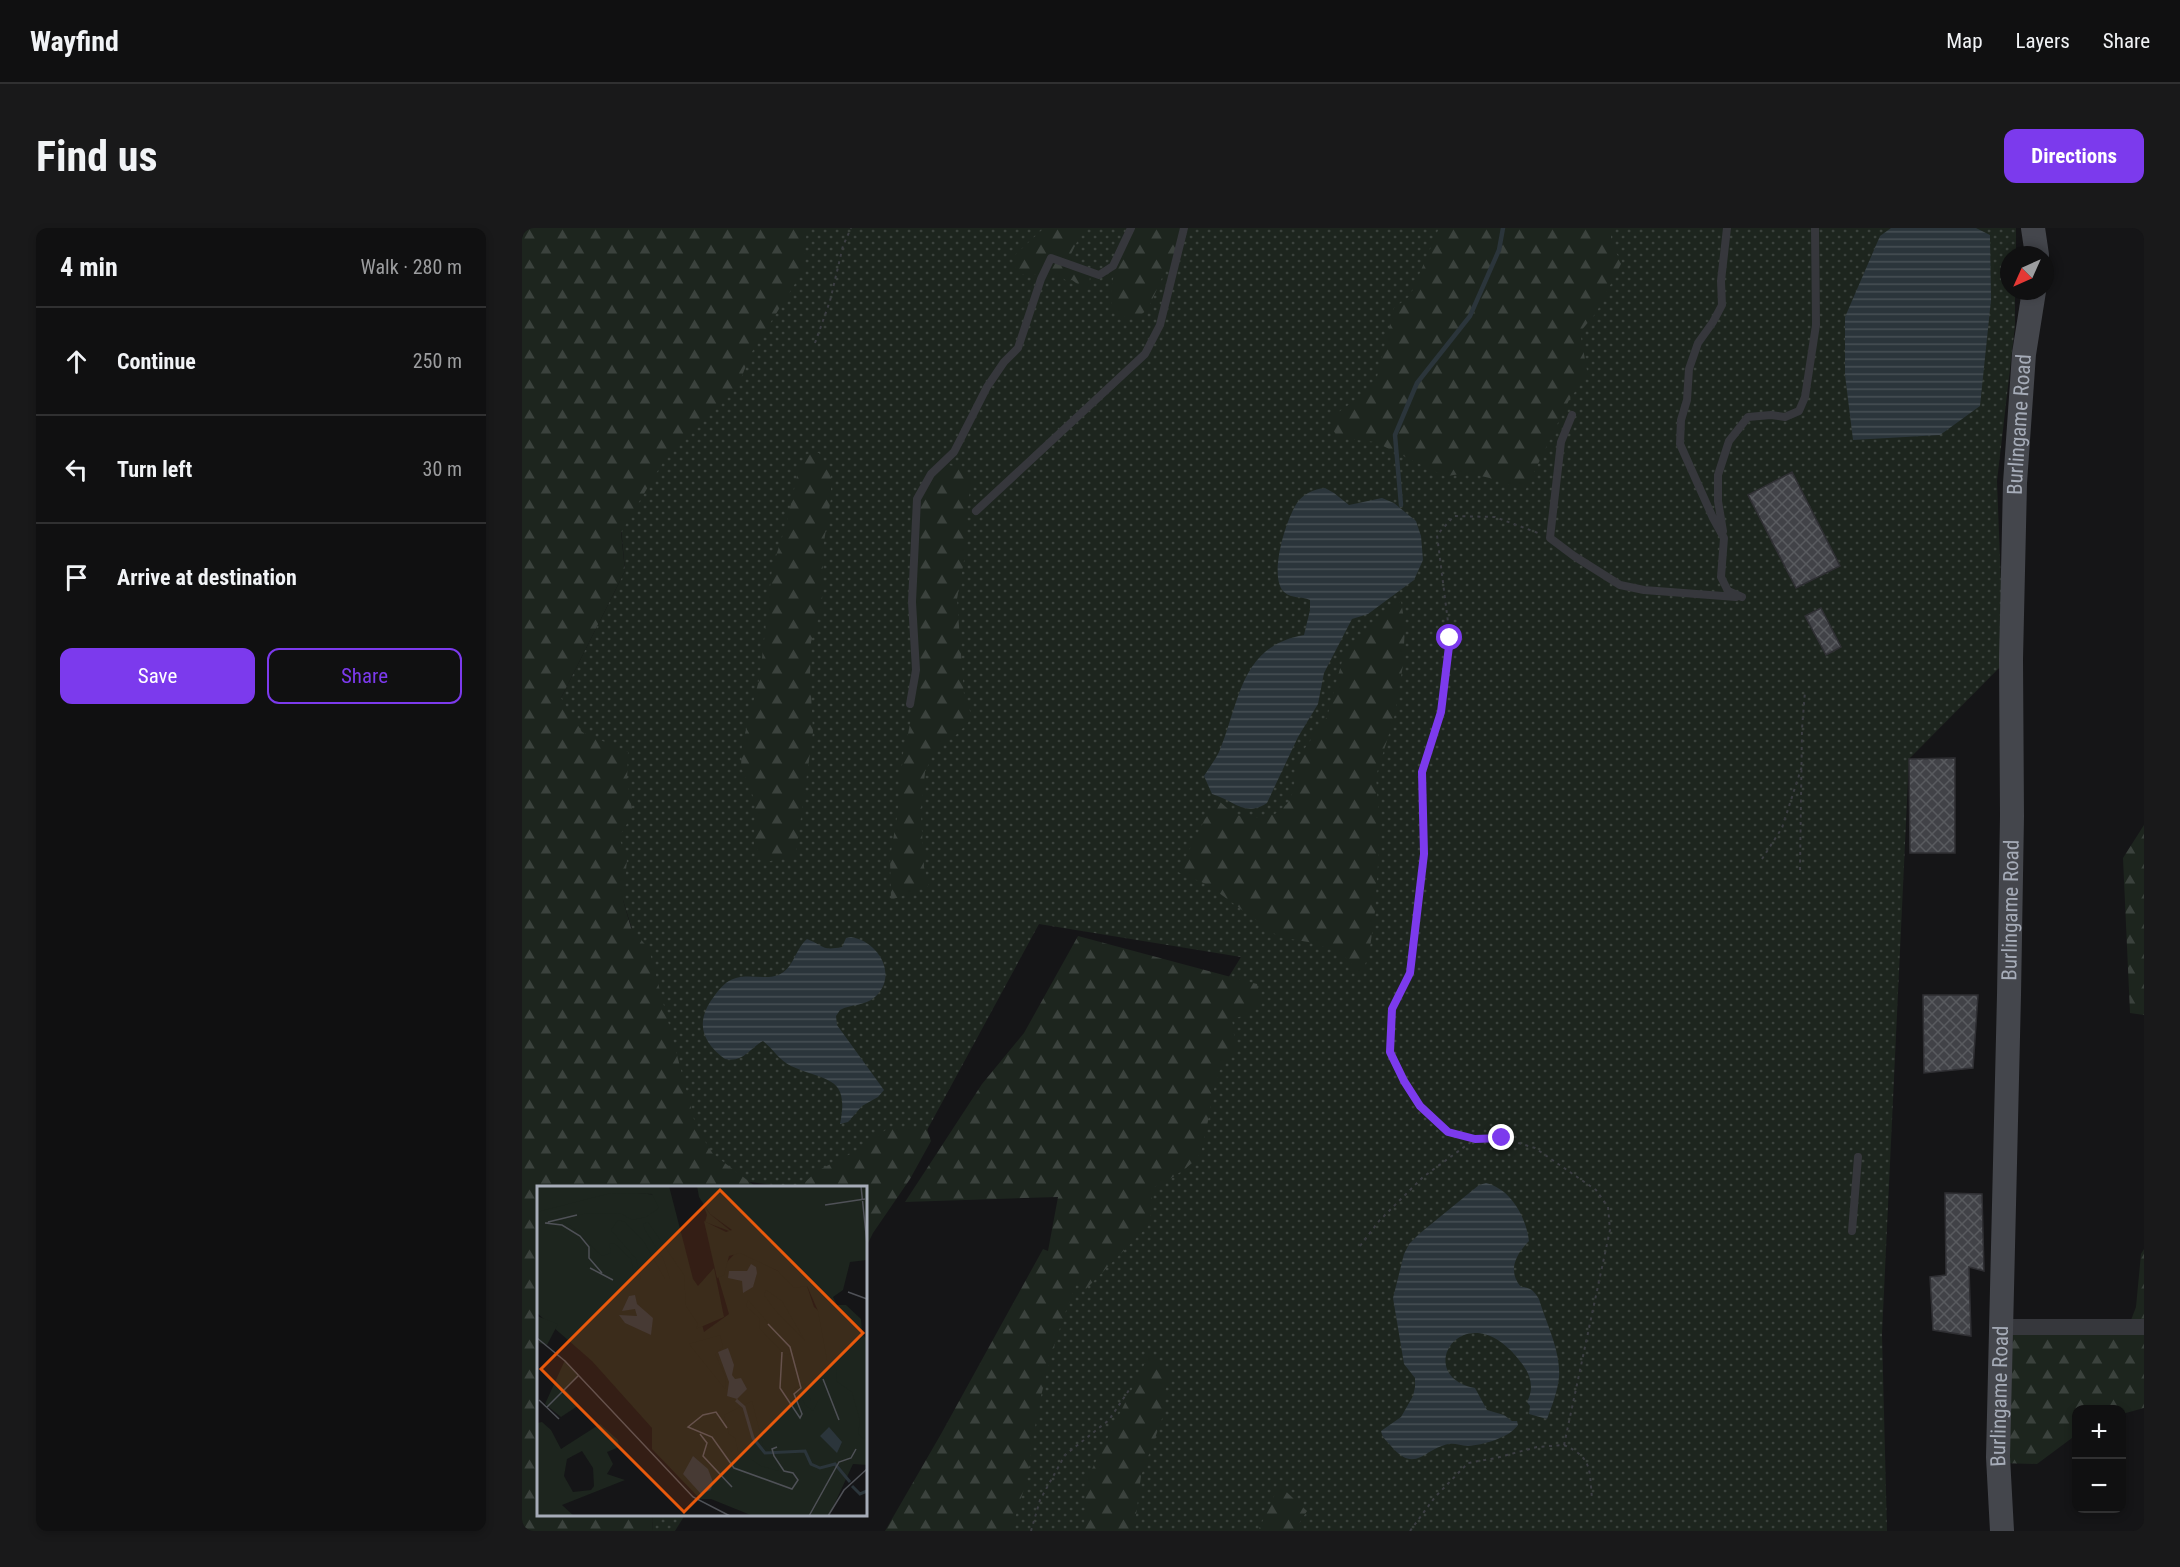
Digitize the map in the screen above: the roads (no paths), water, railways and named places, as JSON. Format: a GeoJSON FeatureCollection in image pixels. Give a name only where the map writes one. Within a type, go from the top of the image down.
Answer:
{"type":"FeatureCollection","features":[{"type":"Feature","properties":{"kind":"street"},"geometry":{"type":"LineString","coordinates":[[2033,228],[2036,246]]}},
{"type":"Feature","properties":{"kind":"street","name":"Burlingame Road"},"geometry":{"type":"LineString","coordinates":[[2001,1531],[1998,1457],[2009,994],[2012,816],[2011,659],[2015,483],[2024,354],[2033,300]]}},
{"type":"Feature","properties":{"kind":"street"},"geometry":{"type":"LineString","coordinates":[[2002,1327],[2144,1327]]}},
{"type":"Feature","properties":{"kind":"lane"},"geometry":{"type":"LineString","coordinates":[[910,704],[916,670],[912,602],[917,499],[931,474],[954,452],[987,387],[1004,362],[1018,348],[1041,279],[1051,258],[1099,275],[1113,266],[1131,228]]}},
{"type":"Feature","properties":{"kind":"lane"},"geometry":{"type":"LineString","coordinates":[[976,511],[1145,354],[1160,325],[1184,228]]}},
{"type":"Feature","properties":{"kind":"lane"},"geometry":{"type":"LineString","coordinates":[[1724,538],[1680,444],[1681,420],[1687,400],[1689,369],[1698,343],[1722,305],[1721,281],[1727,228]]}},
{"type":"Feature","properties":{"kind":"lane"},"geometry":{"type":"LineString","coordinates":[[1572,415],[1562,442],[1550,538],[1607,579],[1620,585],[1644,590],[1742,597],[1728,591],[1721,577],[1724,538],[1718,501],[1718,476],[1729,441],[1748,417],[1771,415],[1785,417],[1798,411],[1805,397],[1816,325],[1815,228]]}},
{"type":"Feature","properties":{"kind":"lane"},"geometry":{"type":"LineString","coordinates":[[1852,1231],[1858,1157]]}},
{"type":"Feature","properties":{"kind":"waterway"},"geometry":{"type":"LineString","coordinates":[[1401,505],[1395,435],[1417,383],[1470,316],[1499,250],[1503,228]]}}]}
